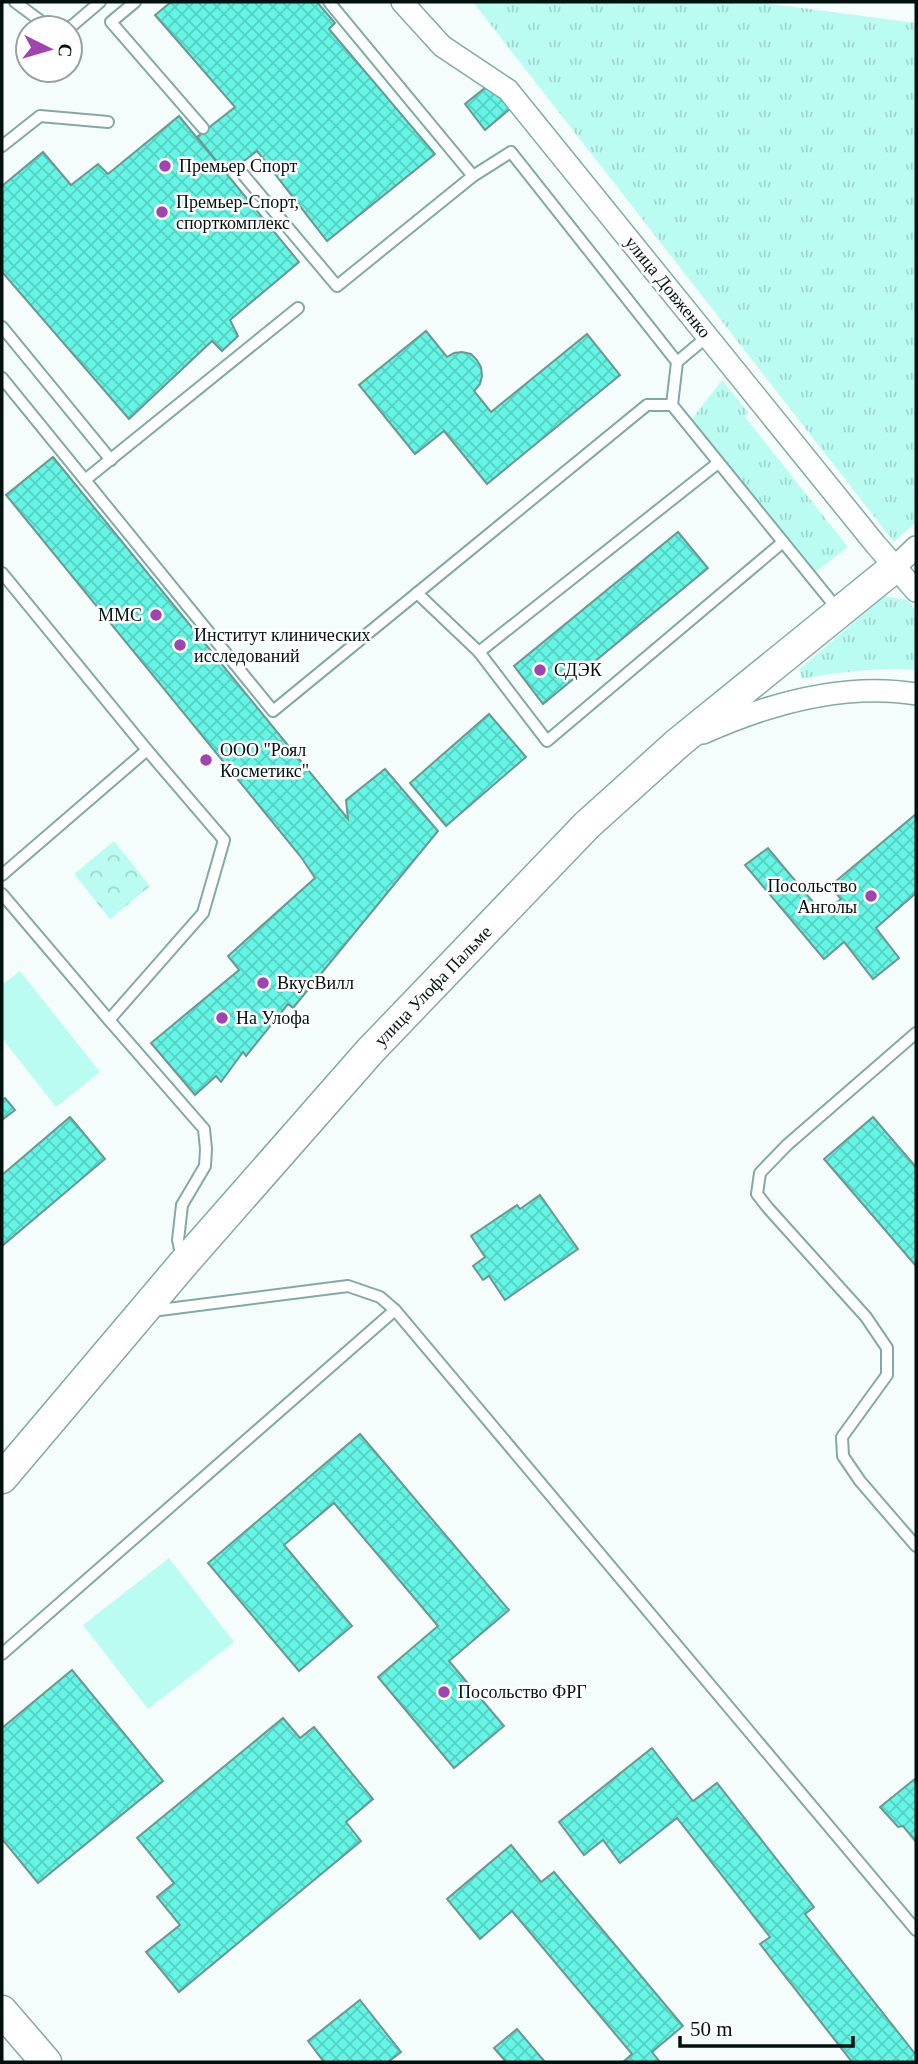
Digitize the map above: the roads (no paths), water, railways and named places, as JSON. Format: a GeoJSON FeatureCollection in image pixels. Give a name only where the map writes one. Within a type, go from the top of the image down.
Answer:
{"type":"FeatureCollection","features":[{"type":"Feature","properties":{"kind":"street","name":"улица Довженко"},"geometry":{"type":"LineString","coordinates":[[402,2],[442,46],[508,90],[916,591]]}},
{"type":"Feature","properties":{"kind":"street","name":"улица Улофа Пальме"},"geometry":{"type":"LineString","coordinates":[[2,1478],[183,1264],[370,1051],[587,825],[678,743],[916,547]]}},
{"type":"Feature","properties":{"kind":"street"},"geometry":{"type":"LineString","coordinates":[[678,743],[741,716],[788,701],[847,692],[903,691],[916,694]]}},
{"type":"Feature","properties":{"kind":"street"},"geometry":{"type":"LineString","coordinates":[[2,2011],[46,2062]]}},
{"type":"Feature","properties":{"kind":"lane"},"geometry":{"type":"LineString","coordinates":[[15,2],[31,14]]}},
{"type":"Feature","properties":{"kind":"lane"},"geometry":{"type":"LineString","coordinates":[[84,16],[100,2]]}},
{"type":"Feature","properties":{"kind":"lane"},"geometry":{"type":"LineString","coordinates":[[135,2],[111,22],[203,128]]}},
{"type":"Feature","properties":{"kind":"lane"},"geometry":{"type":"LineString","coordinates":[[329,2],[473,176]]}},
{"type":"Feature","properties":{"kind":"lane"},"geometry":{"type":"LineString","coordinates":[[2,146],[40,116],[108,122]]}},
{"type":"Feature","properties":{"kind":"lane"},"geometry":{"type":"LineString","coordinates":[[241,172],[337,286],[473,176],[511,152],[677,362]]}},
{"type":"Feature","properties":{"kind":"lane"},"geometry":{"type":"LineString","coordinates":[[85,480],[298,308]]}},
{"type":"Feature","properties":{"kind":"lane"},"geometry":{"type":"LineString","coordinates":[[2,327],[111,460]]}},
{"type":"Feature","properties":{"kind":"lane"},"geometry":{"type":"LineString","coordinates":[[708,336],[677,362],[672,405],[840,612]]}},
{"type":"Feature","properties":{"kind":"lane"},"geometry":{"type":"LineString","coordinates":[[2,378],[273,711],[647,405],[672,405]]}},
{"type":"Feature","properties":{"kind":"lane"},"geometry":{"type":"LineString","coordinates":[[479,652],[718,463]]}},
{"type":"Feature","properties":{"kind":"lane"},"geometry":{"type":"LineString","coordinates":[[417,593],[479,652],[547,741],[783,542]]}},
{"type":"Feature","properties":{"kind":"lane"},"geometry":{"type":"LineString","coordinates":[[2,573],[147,750],[225,840],[203,913],[109,1020]]}},
{"type":"Feature","properties":{"kind":"lane"},"geometry":{"type":"LineString","coordinates":[[2,875],[147,750]]}},
{"type":"Feature","properties":{"kind":"lane"},"geometry":{"type":"LineString","coordinates":[[2,894],[204,1129],[205,1166],[182,1205],[178,1240],[183,1264]]}},
{"type":"Feature","properties":{"kind":"lane"},"geometry":{"type":"LineString","coordinates":[[916,1033],[787,1145],[760,1173],[757,1194],[866,1317],[887,1349],[887,1374],[842,1437],[843,1456],[860,1481],[916,1546]]}},
{"type":"Feature","properties":{"kind":"lane"},"geometry":{"type":"LineString","coordinates":[[145,1312],[348,1286],[380,1297],[395,1310],[916,1930]]}},
{"type":"Feature","properties":{"kind":"lane"},"geometry":{"type":"LineString","coordinates":[[2,1654],[395,1310]]}},
{"type":"Feature","properties":{"kind":"place","name":"Премьер Спорт"},"geometry":{"type":"Point","coordinates":[165,166]}},
{"type":"Feature","properties":{"kind":"place","name":"Премьер-Спорт, спорткомплекс"},"geometry":{"type":"Point","coordinates":[162,212]}},
{"type":"Feature","properties":{"kind":"place","name":"ММС"},"geometry":{"type":"Point","coordinates":[156,615]}},
{"type":"Feature","properties":{"kind":"place","name":"Институт клинических исследований"},"geometry":{"type":"Point","coordinates":[180,645]}},
{"type":"Feature","properties":{"kind":"place","name":"СДЭК"},"geometry":{"type":"Point","coordinates":[540,670]}},
{"type":"Feature","properties":{"kind":"place","name":"ООО \"Роял Косметикс\""},"geometry":{"type":"Point","coordinates":[206,760]}},
{"type":"Feature","properties":{"kind":"place","name":"Посольство Анголы"},"geometry":{"type":"Point","coordinates":[871,896]}},
{"type":"Feature","properties":{"kind":"place","name":"ВкусВилл"},"geometry":{"type":"Point","coordinates":[263,983]}},
{"type":"Feature","properties":{"kind":"place","name":"На Улофа"},"geometry":{"type":"Point","coordinates":[222,1018]}},
{"type":"Feature","properties":{"kind":"place","name":"Посольство ФРГ"},"geometry":{"type":"Point","coordinates":[444,1692]}}]}
